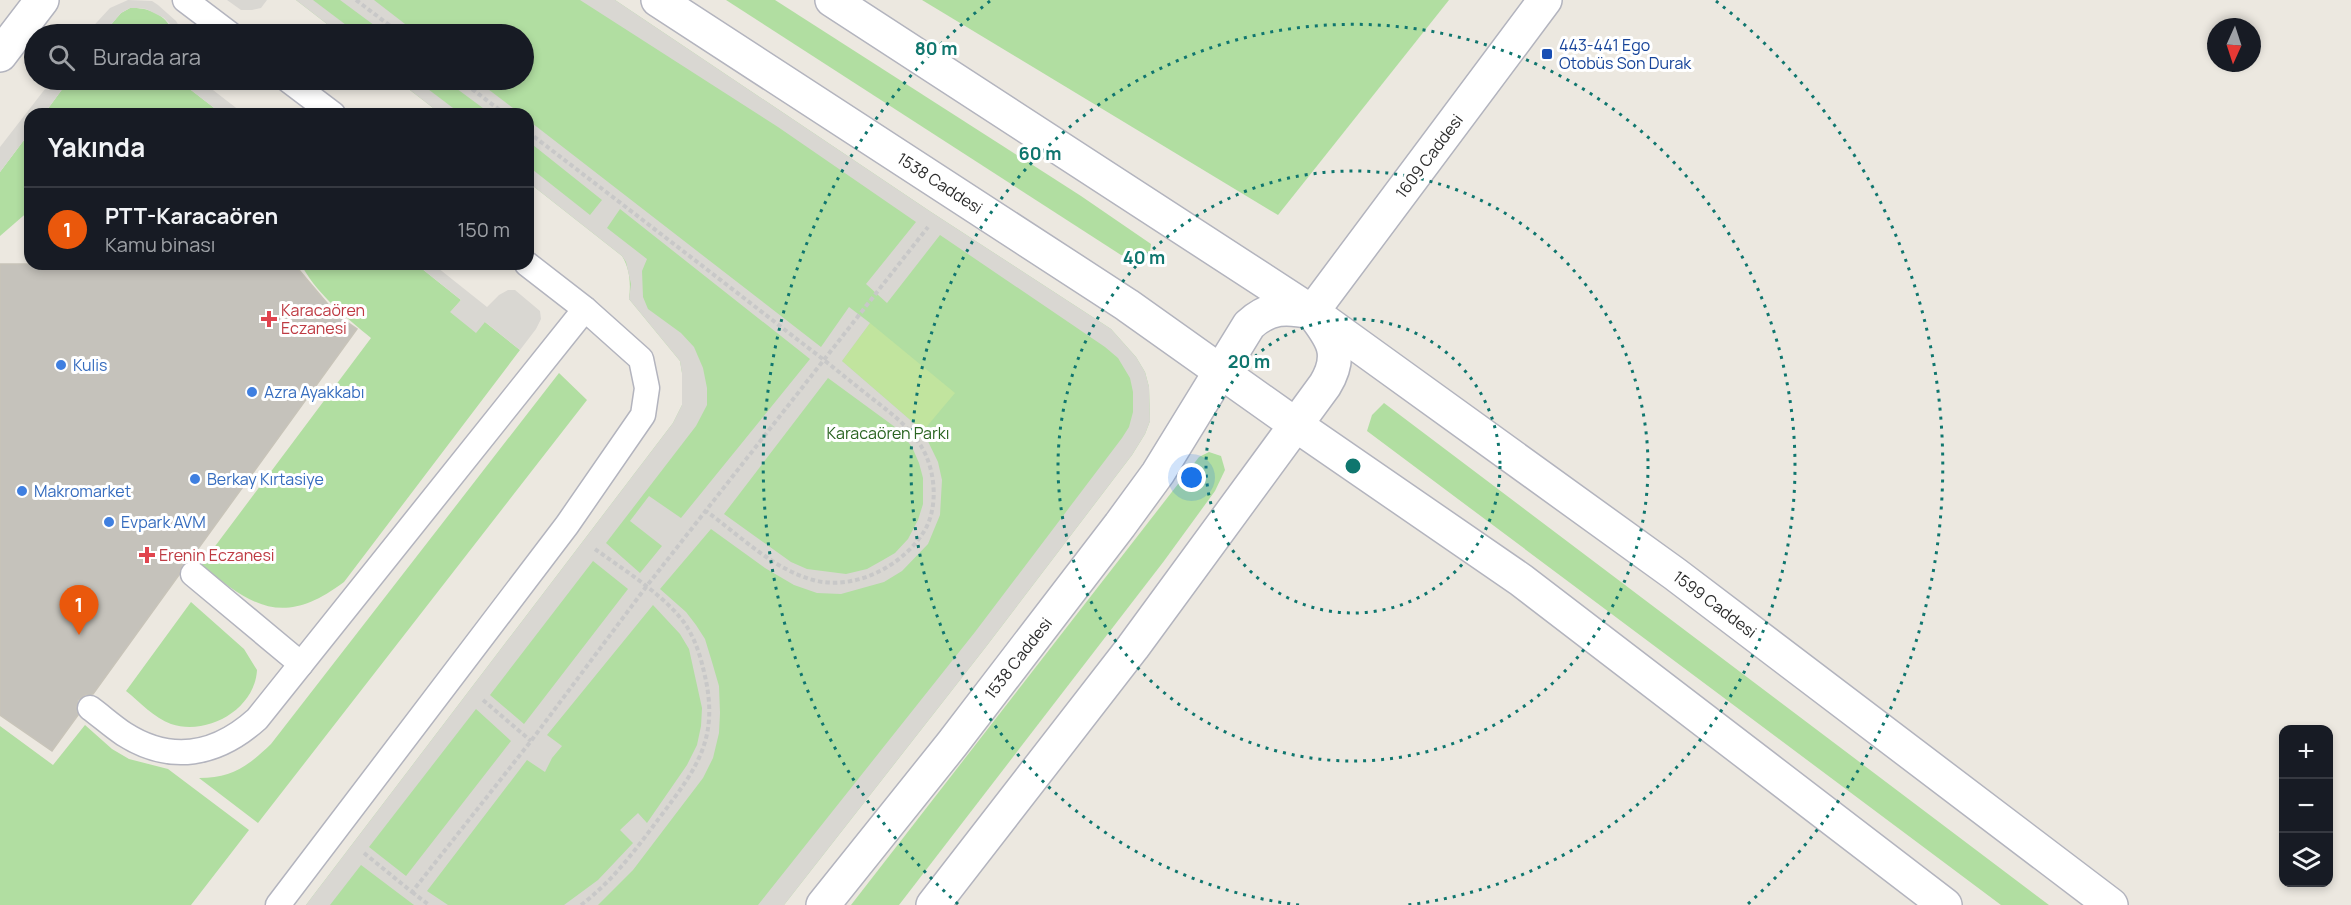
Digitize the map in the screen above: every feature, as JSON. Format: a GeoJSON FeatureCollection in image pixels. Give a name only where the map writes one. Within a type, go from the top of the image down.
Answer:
{"type":"FeatureCollection","features":[{"type":"Feature","properties":{"kind":"main road"},"geometry":{"type":"LineString","coordinates":[[0,55],[42,0]]}},
{"type":"Feature","properties":{"kind":"main road","name":"1538 Caddesi"},"geometry":{"type":"LineString","coordinates":[[657,0],[1127,305],[1296,425]]}},
{"type":"Feature","properties":{"kind":"main road"},"geometry":{"type":"LineString","coordinates":[[832,0],[1312,312],[1332,339],[1335,361],[1329,379],[1133,647],[933,905]]}},
{"type":"Feature","properties":{"kind":"main road","name":"1609 Caddesi"},"geometry":{"type":"LineString","coordinates":[[1312,312],[1545,0]]}},
{"type":"Feature","properties":{"kind":"main road","name":"1538 Caddesi"},"geometry":{"type":"LineString","coordinates":[[823,905],[959,735],[1120,525],[1158,473],[1240,335],[1255,319],[1280,308],[1312,312]]}},
{"type":"Feature","properties":{"kind":"main road","name":"1599 Caddesi"},"geometry":{"type":"LineString","coordinates":[[1312,312],[1675,574],[2111,905]]}},
{"type":"Feature","properties":{"kind":"main road"},"geometry":{"type":"LineString","coordinates":[[1296,425],[1521,580],[1945,905]]}},
{"type":"Feature","properties":{"kind":"lane"},"geometry":{"type":"LineString","coordinates":[[185,0],[217,24]]}},
{"type":"Feature","properties":{"kind":"lane"},"geometry":{"type":"LineString","coordinates":[[301,90],[325,108]]}},
{"type":"Feature","properties":{"kind":"lane"},"geometry":{"type":"LineString","coordinates":[[278,905],[567,525],[644,414],[647,388],[641,359],[585,309],[534,269]]}},
{"type":"Feature","properties":{"kind":"lane"},"geometry":{"type":"LineString","coordinates":[[90,708],[123,733],[158,749],[180,752],[215,747],[242,732],[257,719],[302,664],[585,309]]}},
{"type":"Feature","properties":{"kind":"lane"},"geometry":{"type":"LineString","coordinates":[[193,574],[302,664]]}},
{"type":"Feature","properties":{"kind":"path"},"geometry":{"type":"LineString","coordinates":[[356,0],[388,24]]}},
{"type":"Feature","properties":{"kind":"path"},"geometry":{"type":"LineString","coordinates":[[473,90],[496,108]]}},
{"type":"Feature","properties":{"kind":"path"},"geometry":{"type":"LineString","coordinates":[[534,137],[825,360],[906,426],[929,461],[933,497],[931,515],[919,538],[901,557],[867,577],[851,581],[814,580],[790,571],[706,511]]}},
{"type":"Feature","properties":{"kind":"path"},"geometry":{"type":"LineString","coordinates":[[412,892],[531,741],[646,587],[955,193]]}},
{"type":"Feature","properties":{"kind":"path"},"geometry":{"type":"LineString","coordinates":[[567,525],[583,541],[646,587],[682,621],[693,638],[702,663],[710,699],[706,740],[701,755],[681,789],[618,873],[581,905]]}},
{"type":"Feature","properties":{"kind":"path"},"geometry":{"type":"LineString","coordinates":[[482,699],[531,741]]}},
{"type":"Feature","properties":{"kind":"path"},"geometry":{"type":"LineString","coordinates":[[336,830],[429,905]]}},
{"type":"Feature","properties":{"kind":"green space","name":"Karacaören Parkı"},"geometry":{"type":"Polygon","coordinates":[[[296,0],[615,0],[931,212],[1111,329],[1136,357],[1145,372],[1149,387],[1150,421],[1132,455],[784,905],[306,905],[673,423],[682,405],[680,361],[629,299],[629,277],[622,256],[534,187],[534,108],[433,108],[410,90],[534,90],[534,24],[327,24],[296,0]]]}},
{"type":"Feature","properties":{"kind":"green space"},"geometry":{"type":"Polygon","coordinates":[[[726,0],[775,0],[1081,196],[1151,244],[1149,259],[1121,255],[726,0]]]}},
{"type":"Feature","properties":{"kind":"green space"},"geometry":{"type":"Polygon","coordinates":[[[922,0],[1449,0],[1278,215],[922,0]]]}},
{"type":"Feature","properties":{"kind":"green space"},"geometry":{"type":"Polygon","coordinates":[[[130,8],[144,9],[162,17],[168,24],[112,24],[121,13],[130,8]]]}},
{"type":"Feature","properties":{"kind":"green space"},"geometry":{"type":"Polygon","coordinates":[[[62,90],[191,90],[214,108],[48,108],[62,90]]]}},
{"type":"Feature","properties":{"kind":"green space"},"geometry":{"type":"Polygon","coordinates":[[[24,140],[24,215],[0,236],[0,172],[24,140]]]}},
{"type":"Feature","properties":{"kind":"green space"},"geometry":{"type":"Polygon","coordinates":[[[304,270],[424,270],[461,300],[451,312],[485,322],[520,350],[344,582],[323,596],[286,608],[254,601],[237,592],[201,565],[371,338],[334,306],[304,270]]]}},
{"type":"Feature","properties":{"kind":"green space"},"geometry":{"type":"Polygon","coordinates":[[[870,323],[955,393],[923,431],[842,361],[870,323]]]}},
{"type":"Feature","properties":{"kind":"green space"},"geometry":{"type":"Polygon","coordinates":[[[559,373],[587,400],[258,823],[199,778],[221,776],[239,769],[255,759],[271,744],[559,373]]]}},
{"type":"Feature","properties":{"kind":"green space"},"geometry":{"type":"Polygon","coordinates":[[[1384,403],[2049,905],[2001,905],[1367,431],[1372,415],[1384,403]]]}},
{"type":"Feature","properties":{"kind":"green space"},"geometry":{"type":"Polygon","coordinates":[[[1209,452],[1221,456],[1225,470],[1215,491],[1164,561],[899,905],[851,905],[1199,457],[1209,452]]]}},
{"type":"Feature","properties":{"kind":"green space"},"geometry":{"type":"Polygon","coordinates":[[[191,602],[244,649],[257,670],[248,697],[239,707],[214,722],[185,727],[159,718],[126,691],[191,602]]]}},
{"type":"Feature","properties":{"kind":"green space"},"geometry":{"type":"Polygon","coordinates":[[[85,725],[112,749],[129,759],[168,769],[249,830],[191,905],[0,905],[0,726],[53,765],[85,725]]]}},
{"type":"Feature","properties":{"kind":"shaded area"},"geometry":{"type":"Polygon","coordinates":[[[128,0],[152,1],[178,24],[170,24],[164,18],[146,9],[130,8],[121,13],[112,24],[95,24],[110,8],[128,0]]]}},
{"type":"Feature","properties":{"kind":"shaded area"},"geometry":{"type":"Polygon","coordinates":[[[227,0],[267,0],[261,8],[241,10],[227,0]]]}},
{"type":"Feature","properties":{"kind":"shaded area"},"geometry":{"type":"Polygon","coordinates":[[[296,0],[313,0],[345,24],[327,24],[296,0]]]}},
{"type":"Feature","properties":{"kind":"shaded area"},"geometry":{"type":"Polygon","coordinates":[[[340,0],[374,0],[405,24],[372,24],[340,0]]]}},
{"type":"Feature","properties":{"kind":"shaded area"},"geometry":{"type":"Polygon","coordinates":[[[580,0],[615,0],[931,212],[1111,329],[1136,357],[1145,372],[1149,387],[1150,421],[1132,455],[784,905],[758,905],[975,632],[1122,438],[1129,427],[1133,412],[1130,378],[1118,358],[1105,347],[940,235],[887,303],[866,284],[916,222],[778,127],[580,0]]]}},
{"type":"Feature","properties":{"kind":"shaded area"},"geometry":{"type":"Polygon","coordinates":[[[44,90],[62,90],[48,108],[30,108],[44,90]]]}},
{"type":"Feature","properties":{"kind":"shaded area"},"geometry":{"type":"Polygon","coordinates":[[[191,90],[213,90],[236,108],[214,108],[191,90]]]}},
{"type":"Feature","properties":{"kind":"shaded area"},"geometry":{"type":"Polygon","coordinates":[[[410,90],[429,90],[453,108],[433,108],[410,90]]]}},
{"type":"Feature","properties":{"kind":"shaded area"},"geometry":{"type":"Polygon","coordinates":[[[459,90],[489,90],[513,108],[483,108],[459,90]]]}},
{"type":"Feature","properties":{"kind":"shaded area"},"geometry":{"type":"Polygon","coordinates":[[[24,116],[24,140],[0,172],[0,147],[24,116]]]}},
{"type":"Feature","properties":{"kind":"shaded area","name":"Karacaören Parkı"},"geometry":{"type":"Polygon","coordinates":[[[534,125],[821,347],[849,307],[870,323],[842,361],[923,431],[938,462],[942,480],[940,515],[928,544],[902,571],[884,582],[841,594],[817,593],[794,585],[765,568],[711,529],[660,589],[686,612],[705,639],[719,686],[719,733],[713,758],[703,778],[633,870],[598,905],[564,905],[598,880],[633,843],[620,830],[638,813],[647,823],[687,765],[697,745],[701,726],[702,708],[689,649],[680,634],[653,605],[547,735],[562,746],[552,758],[545,772],[527,760],[427,891],[448,905],[414,905],[361,865],[330,905],[306,905],[673,423],[682,405],[680,361],[629,299],[631,284],[626,262],[622,256],[534,187],[534,171],[590,215],[602,200],[534,146],[534,125]],[[620,209],[607,228],[647,259],[642,271],[643,297],[648,309],[681,333],[694,347],[703,368],[707,388],[707,405],[696,426],[606,543],[640,573],[662,546],[630,521],[649,496],[681,518],[810,359],[620,209]],[[828,378],[724,514],[791,562],[807,569],[846,574],[867,569],[883,560],[895,553],[908,539],[923,504],[923,478],[912,447],[899,430],[828,378]],[[593,561],[490,695],[524,724],[628,589],[593,561]],[[476,709],[369,847],[406,876],[511,741],[476,709]]]}},
{"type":"Feature","properties":{"kind":"shaded area"},"geometry":{"type":"Polygon","coordinates":[[[424,270],[441,270],[487,307],[499,295],[508,290],[515,290],[540,311],[541,319],[520,350],[485,322],[476,333],[450,312],[461,300],[424,270]]]}},
{"type":"Feature","properties":{"kind":"building","name":"Evpark AVM"},"geometry":{"type":"Polygon","coordinates":[[[0,264],[24,264],[24,270],[299,270],[337,315],[357,329],[190,560],[182,565],[179,575],[93,694],[85,695],[78,700],[76,707],[78,715],[52,751],[0,715],[0,264]]]}},
{"type":"Feature","properties":{"kind":"place","name":"443-441 Ego Otobüs Son Durak"},"geometry":{"type":"Point","coordinates":[1547,54]}},
{"type":"Feature","properties":{"kind":"place","name":"Karacaören Eczanesi"},"geometry":{"type":"Point","coordinates":[269,319]}},
{"type":"Feature","properties":{"kind":"place","name":"Kulis"},"geometry":{"type":"Point","coordinates":[61,365]}},
{"type":"Feature","properties":{"kind":"place","name":"Azra Ayakkabı"},"geometry":{"type":"Point","coordinates":[252,392]}},
{"type":"Feature","properties":{"kind":"place","name":"Berkay Kırtasiye"},"geometry":{"type":"Point","coordinates":[195,479]}},
{"type":"Feature","properties":{"kind":"place","name":"Makromarket"},"geometry":{"type":"Point","coordinates":[22,491]}},
{"type":"Feature","properties":{"kind":"place","name":"Evpark AVM"},"geometry":{"type":"Point","coordinates":[109,522]}},
{"type":"Feature","properties":{"kind":"place","name":"Erenin Eczanesi"},"geometry":{"type":"Point","coordinates":[147,555]}},
{"type":"Feature","properties":{"kind":"place","name":"PTT-Karacaören"},"geometry":{"type":"Point","coordinates":[79,635]}}]}
